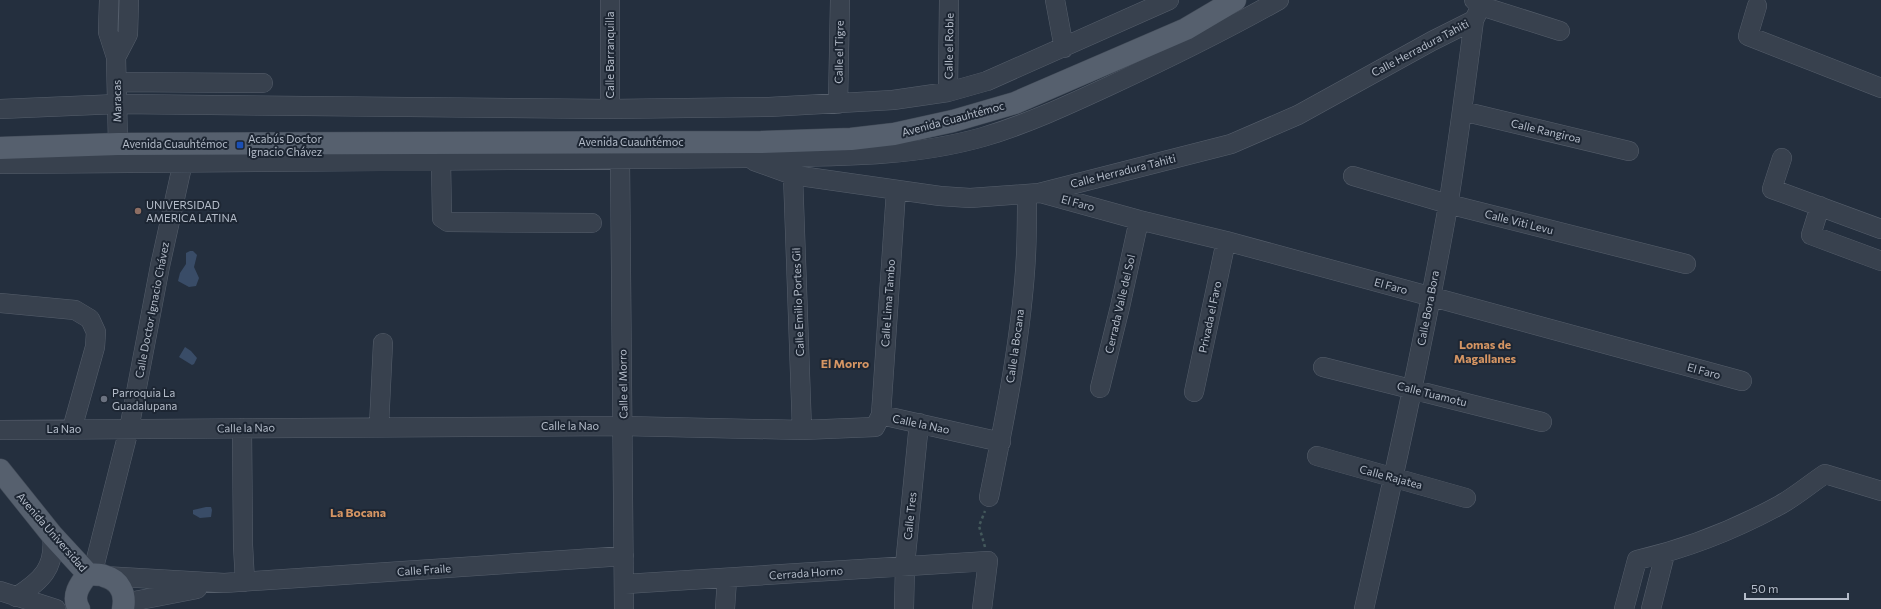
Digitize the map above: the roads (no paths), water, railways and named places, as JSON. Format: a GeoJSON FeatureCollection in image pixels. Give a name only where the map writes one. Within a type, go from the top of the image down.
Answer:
{"type":"FeatureCollection","features":[{"type":"Feature","properties":{"kind":"main road","name":"Avenida Cuauhtémoc"},"geometry":{"type":"LineString","coordinates":[[4,152],[117,139],[738,130],[827,127],[894,122],[955,109],[1010,92],[1077,62],[1181,20],[1212,0]]}},
{"type":"Feature","properties":{"kind":"main road","name":"Avenida Cuauhtémoc"},"geometry":{"type":"LineString","coordinates":[[117,139],[753,142],[851,139],[894,134],[953,121],[1014,103],[1186,29],[1235,0]]}},
{"type":"Feature","properties":{"kind":"main road","name":"Avenida Universidad"},"geometry":{"type":"LineString","coordinates":[[0,470],[52,535],[95,575],[118,583],[123,592],[123,607]]}},
{"type":"Feature","properties":{"kind":"main road","name":"Avenida Universidad"},"geometry":{"type":"LineString","coordinates":[[69,608],[77,588],[95,575]]}},
{"type":"Feature","properties":{"kind":"street","name":"Maracas"},"geometry":{"type":"LineString","coordinates":[[109,0],[108,32],[116,57],[118,104],[117,139]]}},
{"type":"Feature","properties":{"kind":"street","name":"Maracas"},"geometry":{"type":"LineString","coordinates":[[116,57],[128,34],[129,0]]}},
{"type":"Feature","properties":{"kind":"street","name":"Calle Barranquilla"},"geometry":{"type":"LineString","coordinates":[[610,0],[610,109]]}},
{"type":"Feature","properties":{"kind":"street","name":"Calle el Tigre"},"geometry":{"type":"LineString","coordinates":[[838,104],[840,0]]}},
{"type":"Feature","properties":{"kind":"street","name":"Calle el Roble"},"geometry":{"type":"LineString","coordinates":[[948,92],[949,0]]}},
{"type":"Feature","properties":{"kind":"street"},"geometry":{"type":"LineString","coordinates":[[1055,0],[1064,48]]}},
{"type":"Feature","properties":{"kind":"street"},"geometry":{"type":"LineString","coordinates":[[0,109],[118,104],[610,109],[838,104],[893,100],[948,92],[987,81],[1169,0]]}},
{"type":"Feature","properties":{"kind":"street"},"geometry":{"type":"LineString","coordinates":[[4,152],[183,162],[745,158],[864,155],[918,150],[982,137],[1043,116],[1226,30],[1279,0]]}},
{"type":"Feature","properties":{"kind":"street"},"geometry":{"type":"LineString","coordinates":[[1478,6],[1560,31]]}},
{"type":"Feature","properties":{"kind":"street","name":"Calle Herradura Tahiti"},"geometry":{"type":"LineString","coordinates":[[745,158],[793,175],[896,191],[970,198],[1033,193],[1232,144],[1298,115],[1432,41],[1478,6]]}},
{"type":"Feature","properties":{"kind":"street","name":"Calle Bora Bora"},"geometry":{"type":"LineString","coordinates":[[1364,609],[1394,478],[1431,296],[1448,204],[1478,6]]}},
{"type":"Feature","properties":{"kind":"street"},"geometry":{"type":"LineString","coordinates":[[1757,6],[1748,36],[1881,88]]}},
{"type":"Feature","properties":{"kind":"street"},"geometry":{"type":"LineString","coordinates":[[117,82],[262,83]]}},
{"type":"Feature","properties":{"kind":"street","name":"Calle Rangiroa"},"geometry":{"type":"LineString","coordinates":[[1462,111],[1629,151]]}},
{"type":"Feature","properties":{"kind":"street"},"geometry":{"type":"LineString","coordinates":[[1782,158],[1772,189],[1881,228]]}},
{"type":"Feature","properties":{"kind":"street","name":"Calle el Morro"},"geometry":{"type":"LineString","coordinates":[[620,159],[624,609]]}},
{"type":"Feature","properties":{"kind":"street"},"geometry":{"type":"LineString","coordinates":[[441,161],[442,218],[448,222],[592,223]]}},
{"type":"Feature","properties":{"kind":"street","name":"Calle Doctor Ignacio Chávez"},"geometry":{"type":"LineString","coordinates":[[95,575],[129,429],[160,266],[183,162]]}},
{"type":"Feature","properties":{"kind":"street","name":"Calle Emilio Portes Gil"},"geometry":{"type":"LineString","coordinates":[[793,175],[802,430]]}},
{"type":"Feature","properties":{"kind":"street","name":"Calle Viti Levu"},"geometry":{"type":"LineString","coordinates":[[1354,176],[1448,204],[1686,264]]}},
{"type":"Feature","properties":{"kind":"street","name":"Calle Lima Tambo"},"geometry":{"type":"LineString","coordinates":[[881,415],[896,191]]}},
{"type":"Feature","properties":{"kind":"street","name":"El Faro"},"geometry":{"type":"LineString","coordinates":[[1033,193],[1226,241],[1742,381]]}},
{"type":"Feature","properties":{"kind":"street","name":"Calle la Bocana"},"geometry":{"type":"LineString","coordinates":[[989,497],[1000,442],[1019,323],[1033,193]]}},
{"type":"Feature","properties":{"kind":"street"},"geometry":{"type":"LineString","coordinates":[[1820,206],[1810,235],[1881,261]]}},
{"type":"Feature","properties":{"kind":"street","name":"Cerrada Valle del Sol"},"geometry":{"type":"LineString","coordinates":[[1100,388],[1139,220]]}},
{"type":"Feature","properties":{"kind":"street","name":"Privada el Faro"},"geometry":{"type":"LineString","coordinates":[[1194,392],[1226,241]]}},
{"type":"Feature","properties":{"kind":"street"},"geometry":{"type":"LineString","coordinates":[[0,303],[75,310],[90,319],[96,332],[96,347],[72,429]]}},
{"type":"Feature","properties":{"kind":"street"},"geometry":{"type":"LineString","coordinates":[[379,426],[383,342]]}},
{"type":"Feature","properties":{"kind":"street","name":"Calle Tuamotu"},"geometry":{"type":"LineString","coordinates":[[1323,367],[1542,422]]}},
{"type":"Feature","properties":{"kind":"street","name":"Calle la Nao"},"geometry":{"type":"LineString","coordinates":[[129,429],[379,426],[623,426],[802,430],[875,427],[881,415],[1000,442]]}},
{"type":"Feature","properties":{"kind":"street","name":"Calle Tres"},"geometry":{"type":"LineString","coordinates":[[904,609],[905,565],[919,423]]}},
{"type":"Feature","properties":{"kind":"street"},"geometry":{"type":"LineString","coordinates":[[242,428],[243,544],[245,582]]}},
{"type":"Feature","properties":{"kind":"street","name":"La Nao"},"geometry":{"type":"LineString","coordinates":[[0,430],[129,429]]}},
{"type":"Feature","properties":{"kind":"street","name":"Calle Rajatea"},"geometry":{"type":"LineString","coordinates":[[1317,456],[1466,498]]}},
{"type":"Feature","properties":{"kind":"street"},"geometry":{"type":"LineString","coordinates":[[1624,609],[1637,560],[1665,554],[1700,542],[1780,505],[1825,474],[1881,491]]}},
{"type":"Feature","properties":{"kind":"street"},"geometry":{"type":"LineString","coordinates":[[8,594],[37,583],[43,576],[52,558],[52,535]]}},
{"type":"Feature","properties":{"kind":"street"},"geometry":{"type":"LineString","coordinates":[[1651,609],[1665,554]]}},
{"type":"Feature","properties":{"kind":"street","name":"Calle Fraile"},"geometry":{"type":"LineString","coordinates":[[95,575],[224,583],[624,556]]}},
{"type":"Feature","properties":{"kind":"street","name":"Cerrada Horno"},"geometry":{"type":"LineString","coordinates":[[624,584],[726,579],[905,565],[988,561],[982,609]]}},
{"type":"Feature","properties":{"kind":"street"},"geometry":{"type":"LineString","coordinates":[[726,579],[726,609]]}},
{"type":"Feature","properties":{"kind":"street","name":"Calle Fraile"},"geometry":{"type":"LineString","coordinates":[[123,607],[224,583]]}},
{"type":"Feature","properties":{"kind":"street"},"geometry":{"type":"LineString","coordinates":[[8,594],[69,608]]}},
{"type":"Feature","properties":{"kind":"water"},"geometry":{"type":"Polygon","coordinates":[[[193,251],[197,255],[194,267],[199,278],[196,286],[189,287],[178,281],[180,273],[186,264],[186,253],[193,251]]]}},
{"type":"Feature","properties":{"kind":"water"},"geometry":{"type":"Polygon","coordinates":[[[185,347],[197,358],[192,365],[179,357],[185,347]]]}},
{"type":"Feature","properties":{"kind":"water"},"geometry":{"type":"Polygon","coordinates":[[[211,507],[211,517],[200,518],[193,514],[193,510],[211,507]]]}},
{"type":"Feature","properties":{"kind":"place","name":"Acabús Doctor Ignacio Chávez"},"geometry":{"type":"Point","coordinates":[240,145]}},
{"type":"Feature","properties":{"kind":"place","name":"UNIVERSIDAD AMERICA LATINA"},"geometry":{"type":"Point","coordinates":[138,211]}},
{"type":"Feature","properties":{"kind":"place","name":"Parroquia La Guadalupana"},"geometry":{"type":"Point","coordinates":[104,399]}},
{"type":"Feature","properties":{"kind":"district","name":"Lomas de Magallanes"},"geometry":{"type":"Point","coordinates":[1485,352]}},
{"type":"Feature","properties":{"kind":"district","name":"El Morro"},"geometry":{"type":"Point","coordinates":[845,364]}},
{"type":"Feature","properties":{"kind":"district","name":"La Bocana"},"geometry":{"type":"Point","coordinates":[358,513]}}]}
